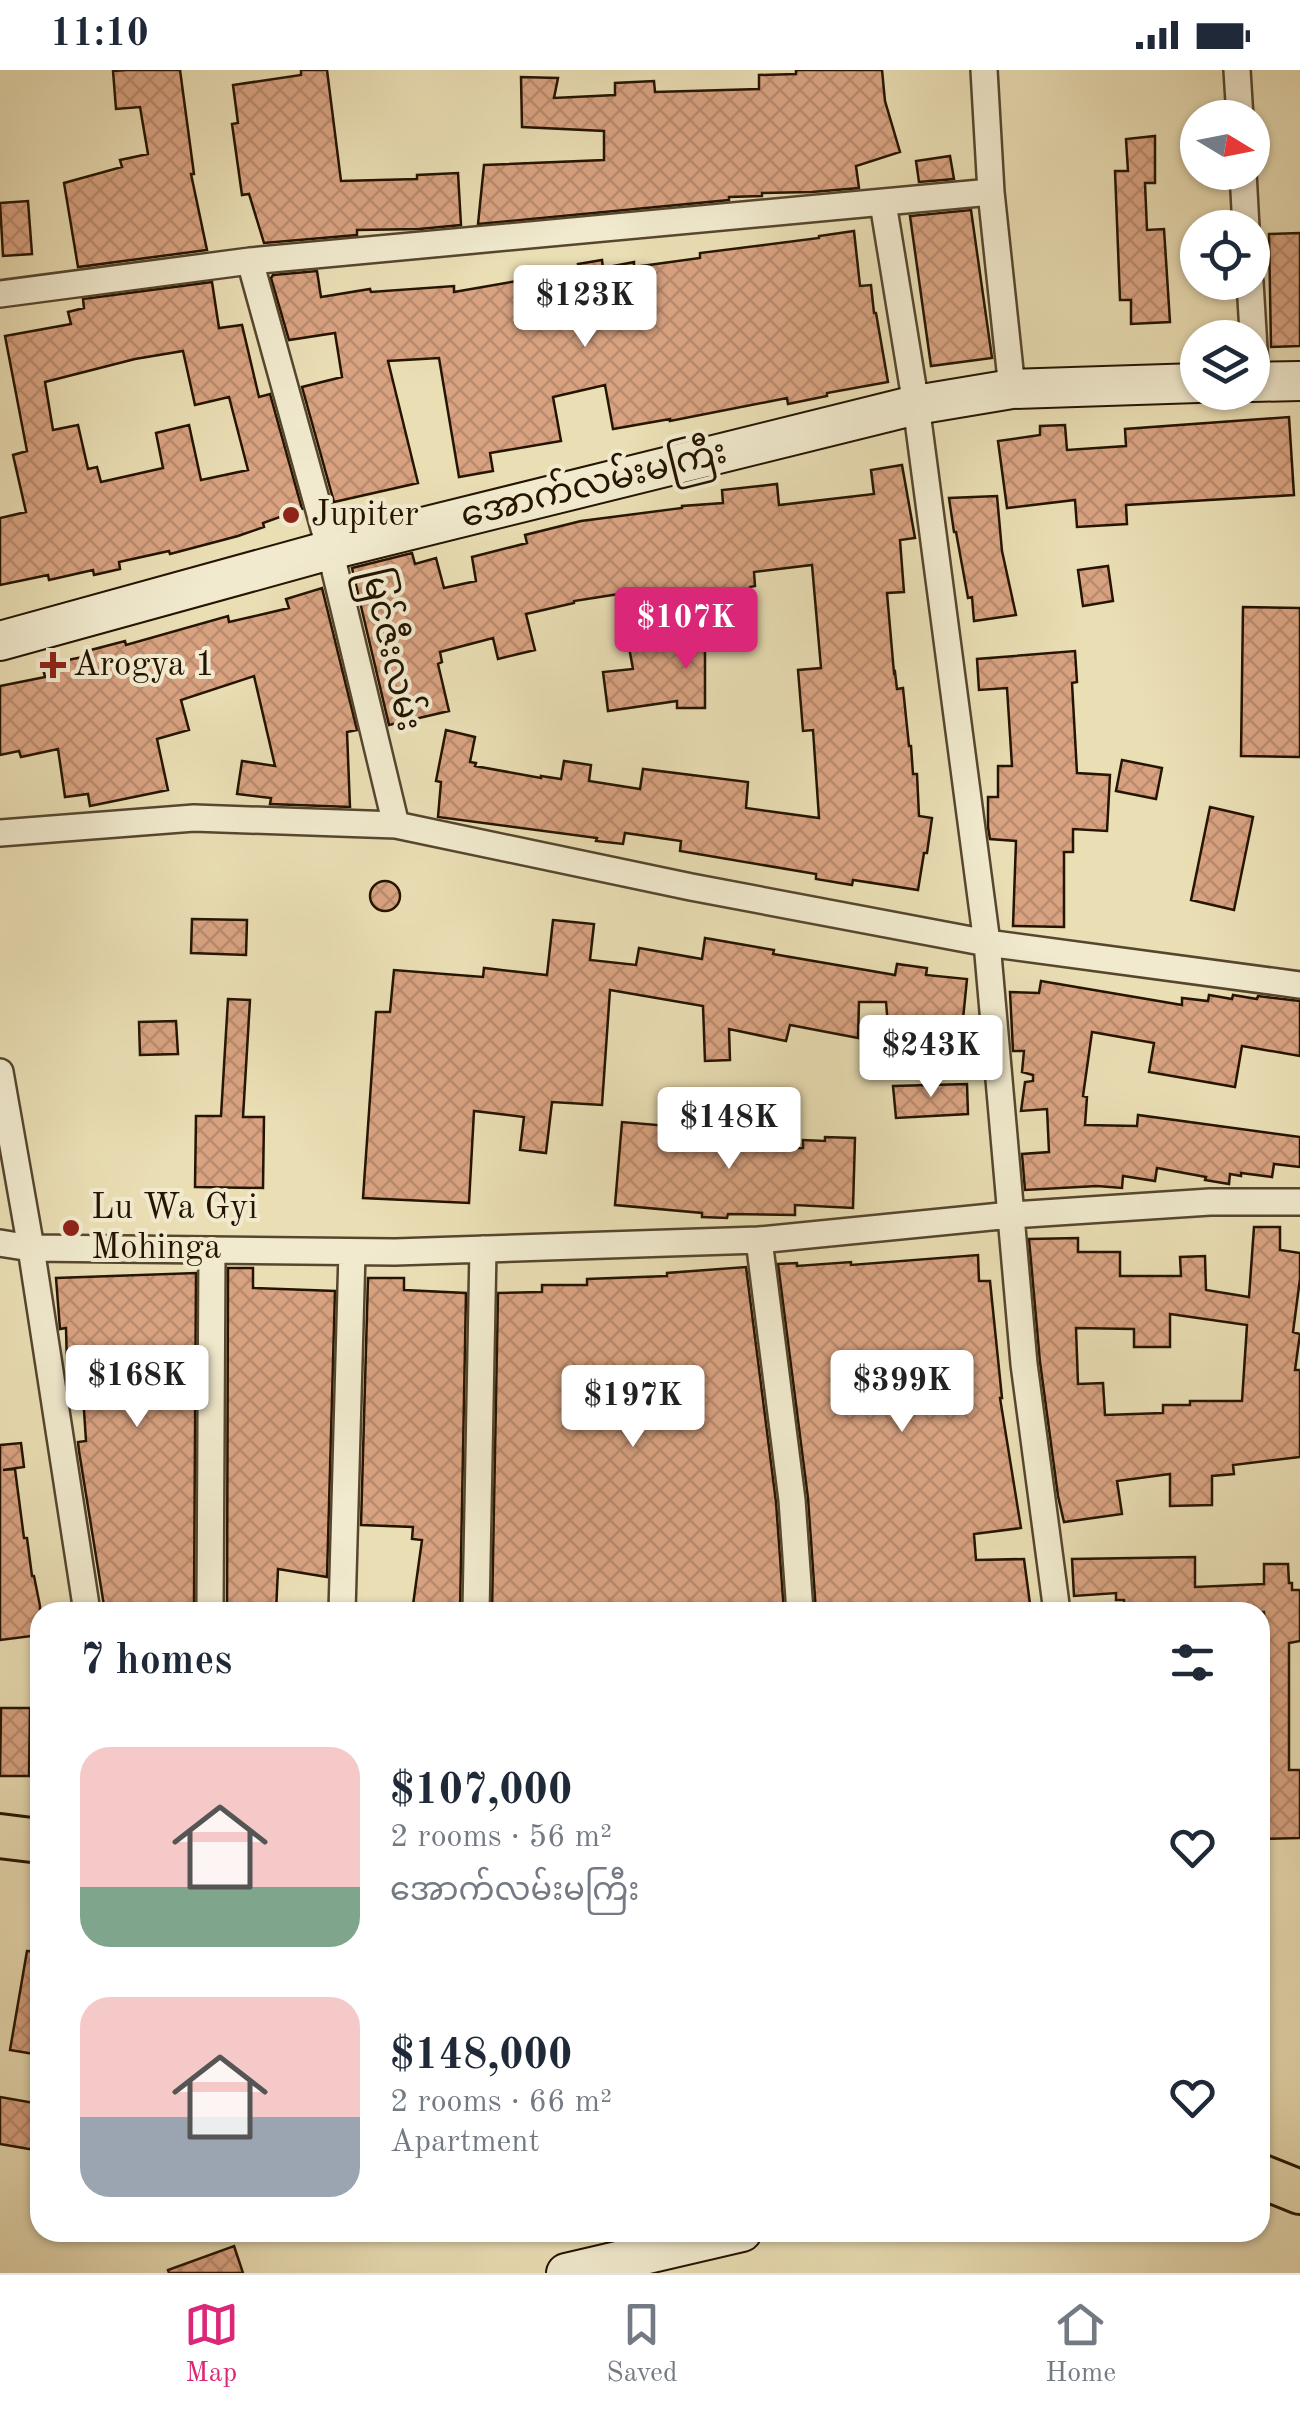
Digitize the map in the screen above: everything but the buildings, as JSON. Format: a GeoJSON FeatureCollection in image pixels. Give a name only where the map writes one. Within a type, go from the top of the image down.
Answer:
{"type":"FeatureCollection","features":[{"type":"Feature","properties":{"kind":"main road"},"geometry":{"type":"LineString","coordinates":[[1270,381],[1300,380]]}},
{"type":"Feature","properties":{"kind":"main road","name":"အောက်လမ်းမကြီး"},"geometry":{"type":"LineString","coordinates":[[0,640],[330,550],[916,405],[1012,389],[1180,384]]}},
{"type":"Feature","properties":{"kind":"main road"},"geometry":{"type":"LineString","coordinates":[[0,1836],[30,1840]]}},
{"type":"Feature","properties":{"kind":"main road"},"geometry":{"type":"LineString","coordinates":[[566,2273],[699,2242]]}},
{"type":"Feature","properties":{"kind":"street"},"geometry":{"type":"LineString","coordinates":[[984,70],[991,192],[1012,389]]}},
{"type":"Feature","properties":{"kind":"street"},"geometry":{"type":"LineString","coordinates":[[1237,70],[1239,100]]}},
{"type":"Feature","properties":{"kind":"street"},"geometry":{"type":"LineString","coordinates":[[0,294],[250,260],[991,192]]}},
{"type":"Feature","properties":{"kind":"street"},"geometry":{"type":"LineString","coordinates":[[883,204],[916,405],[987,943],[1024,1364],[1056,1602]]}},
{"type":"Feature","properties":{"kind":"street","name":"မြင်ဇီးလမ်း"},"geometry":{"type":"LineString","coordinates":[[250,260],[330,550],[396,825]]}},
{"type":"Feature","properties":{"kind":"street"},"geometry":{"type":"LineString","coordinates":[[0,833],[194,818],[396,825],[987,943],[1300,985]]}},
{"type":"Feature","properties":{"kind":"street"},"geometry":{"type":"LineString","coordinates":[[0,1072],[32,1248],[85,1602]]}},
{"type":"Feature","properties":{"kind":"street"},"geometry":{"type":"LineString","coordinates":[[0,1243],[32,1248],[352,1252],[483,1249],[759,1240],[1011,1214],[1210,1202],[1300,1202]]}},
{"type":"Feature","properties":{"kind":"street"},"geometry":{"type":"LineString","coordinates":[[759,1240],[792,1500],[799,1602]]}},
{"type":"Feature","properties":{"kind":"street"},"geometry":{"type":"LineString","coordinates":[[476,1602],[483,1249]]}},
{"type":"Feature","properties":{"kind":"street"},"geometry":{"type":"LineString","coordinates":[[210,1602],[212,1250]]}},
{"type":"Feature","properties":{"kind":"street"},"geometry":{"type":"LineString","coordinates":[[342,1602],[352,1252]]}},
{"type":"Feature","properties":{"kind":"place","name":"Jupiter"},"geometry":{"type":"Point","coordinates":[291,515]}},
{"type":"Feature","properties":{"kind":"place","name":"Arogya 1"},"geometry":{"type":"Point","coordinates":[53,665]}},
{"type":"Feature","properties":{"kind":"place","name":"Lu Wa Gyi Mohinga"},"geometry":{"type":"Point","coordinates":[71,1228]}}]}
